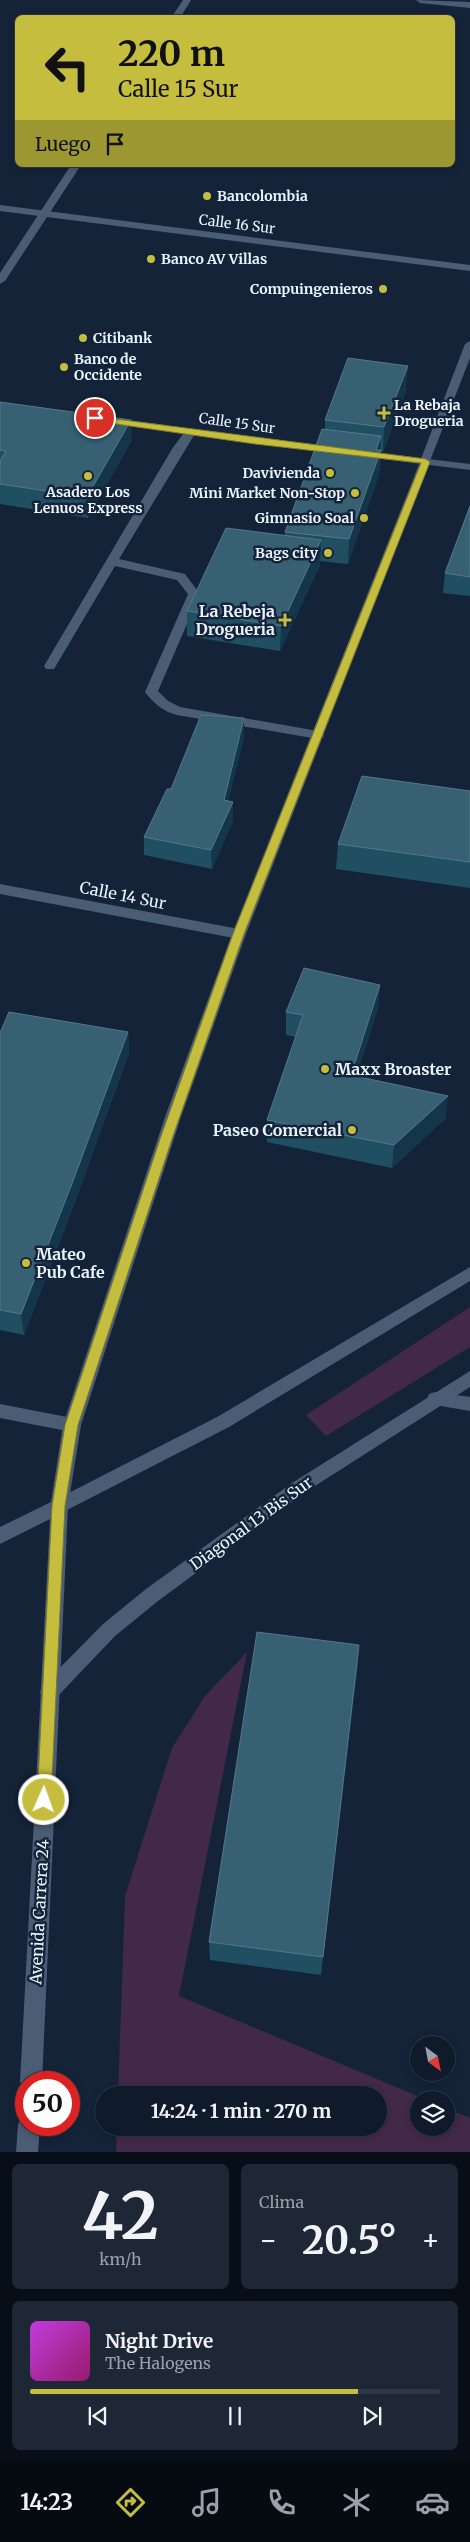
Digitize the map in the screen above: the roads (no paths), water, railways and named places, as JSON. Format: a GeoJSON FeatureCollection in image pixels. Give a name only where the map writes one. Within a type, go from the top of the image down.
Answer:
{"type":"FeatureCollection","features":[{"type":"Feature","properties":{"kind":"main road"},"geometry":{"type":"LineString","coordinates":[[177,15],[187,0]]}},
{"type":"Feature","properties":{"kind":"main road"},"geometry":{"type":"LineString","coordinates":[[420,0],[470,5]]}},
{"type":"Feature","properties":{"kind":"main road"},"geometry":{"type":"LineString","coordinates":[[0,281],[75,167]]}},
{"type":"Feature","properties":{"kind":"main road","name":"Calle 16 Sur"},"geometry":{"type":"LineString","coordinates":[[0,208],[470,268]]}},
{"type":"Feature","properties":{"kind":"main road","name":"Avenida Carrera 24"},"geometry":{"type":"LineString","coordinates":[[31,2071],[59,1506],[72,1425],[170,1126],[239,934],[426,462],[470,344]]}},
{"type":"Feature","properties":{"kind":"main road","name":"Calle 15 Sur"},"geometry":{"type":"LineString","coordinates":[[105,420],[470,467]]}},
{"type":"Feature","properties":{"kind":"main road"},"geometry":{"type":"LineString","coordinates":[[50,666],[190,432]]}},
{"type":"Feature","properties":{"kind":"main road"},"geometry":{"type":"LineString","coordinates":[[112,561],[181,577],[194,594],[151,692],[163,704],[177,711],[318,734]]}},
{"type":"Feature","properties":{"kind":"main road","name":"Calle 14 Sur"},"geometry":{"type":"LineString","coordinates":[[0,889],[239,934]]}},
{"type":"Feature","properties":{"kind":"main road"},"geometry":{"type":"LineString","coordinates":[[0,1536],[223,1422],[470,1273]]}},
{"type":"Feature","properties":{"kind":"main road","name":"Diagonal 13 Bis Sur"},"geometry":{"type":"LineString","coordinates":[[49,1692],[109,1630],[152,1595],[298,1488],[470,1378]]}},
{"type":"Feature","properties":{"kind":"main road"},"geometry":{"type":"LineString","coordinates":[[435,1399],[470,1404]]}},
{"type":"Feature","properties":{"kind":"main road"},"geometry":{"type":"LineString","coordinates":[[0,1411],[72,1425]]}},
{"type":"Feature","properties":{"kind":"main road"},"geometry":{"type":"LineString","coordinates":[[27,2152],[28,2136]]}},
{"type":"Feature","properties":{"kind":"place","name":"Bancolombia"},"geometry":{"type":"Point","coordinates":[207,196]}},
{"type":"Feature","properties":{"kind":"place","name":"Banco AV Villas"},"geometry":{"type":"Point","coordinates":[151,259]}},
{"type":"Feature","properties":{"kind":"place","name":"Compuingenieros"},"geometry":{"type":"Point","coordinates":[383,289]}},
{"type":"Feature","properties":{"kind":"place","name":"Citibank"},"geometry":{"type":"Point","coordinates":[83,338]}},
{"type":"Feature","properties":{"kind":"place","name":"Banco de Occidente"},"geometry":{"type":"Point","coordinates":[64,367]}},
{"type":"Feature","properties":{"kind":"place","name":"La Rebaja Drogueria"},"geometry":{"type":"Point","coordinates":[384,413]}},
{"type":"Feature","properties":{"kind":"place","name":"Davivienda"},"geometry":{"type":"Point","coordinates":[330,473]}},
{"type":"Feature","properties":{"kind":"place","name":"Asadero Los Lenuos Express"},"geometry":{"type":"Point","coordinates":[88,476]}},
{"type":"Feature","properties":{"kind":"place","name":"Mini Market Non-Stop"},"geometry":{"type":"Point","coordinates":[355,493]}},
{"type":"Feature","properties":{"kind":"place","name":"Gimnasio Soal"},"geometry":{"type":"Point","coordinates":[364,518]}},
{"type":"Feature","properties":{"kind":"place","name":"Bags city"},"geometry":{"type":"Point","coordinates":[328,553]}},
{"type":"Feature","properties":{"kind":"place","name":"La Rebeja Drogueria"},"geometry":{"type":"Point","coordinates":[285,620]}},
{"type":"Feature","properties":{"kind":"place","name":"Maxx Broaster"},"geometry":{"type":"Point","coordinates":[325,1069]}},
{"type":"Feature","properties":{"kind":"place","name":"Paseo Comercial"},"geometry":{"type":"Point","coordinates":[352,1130]}},
{"type":"Feature","properties":{"kind":"place","name":"Mateo Pub Cafe"},"geometry":{"type":"Point","coordinates":[26,1263]}}]}
